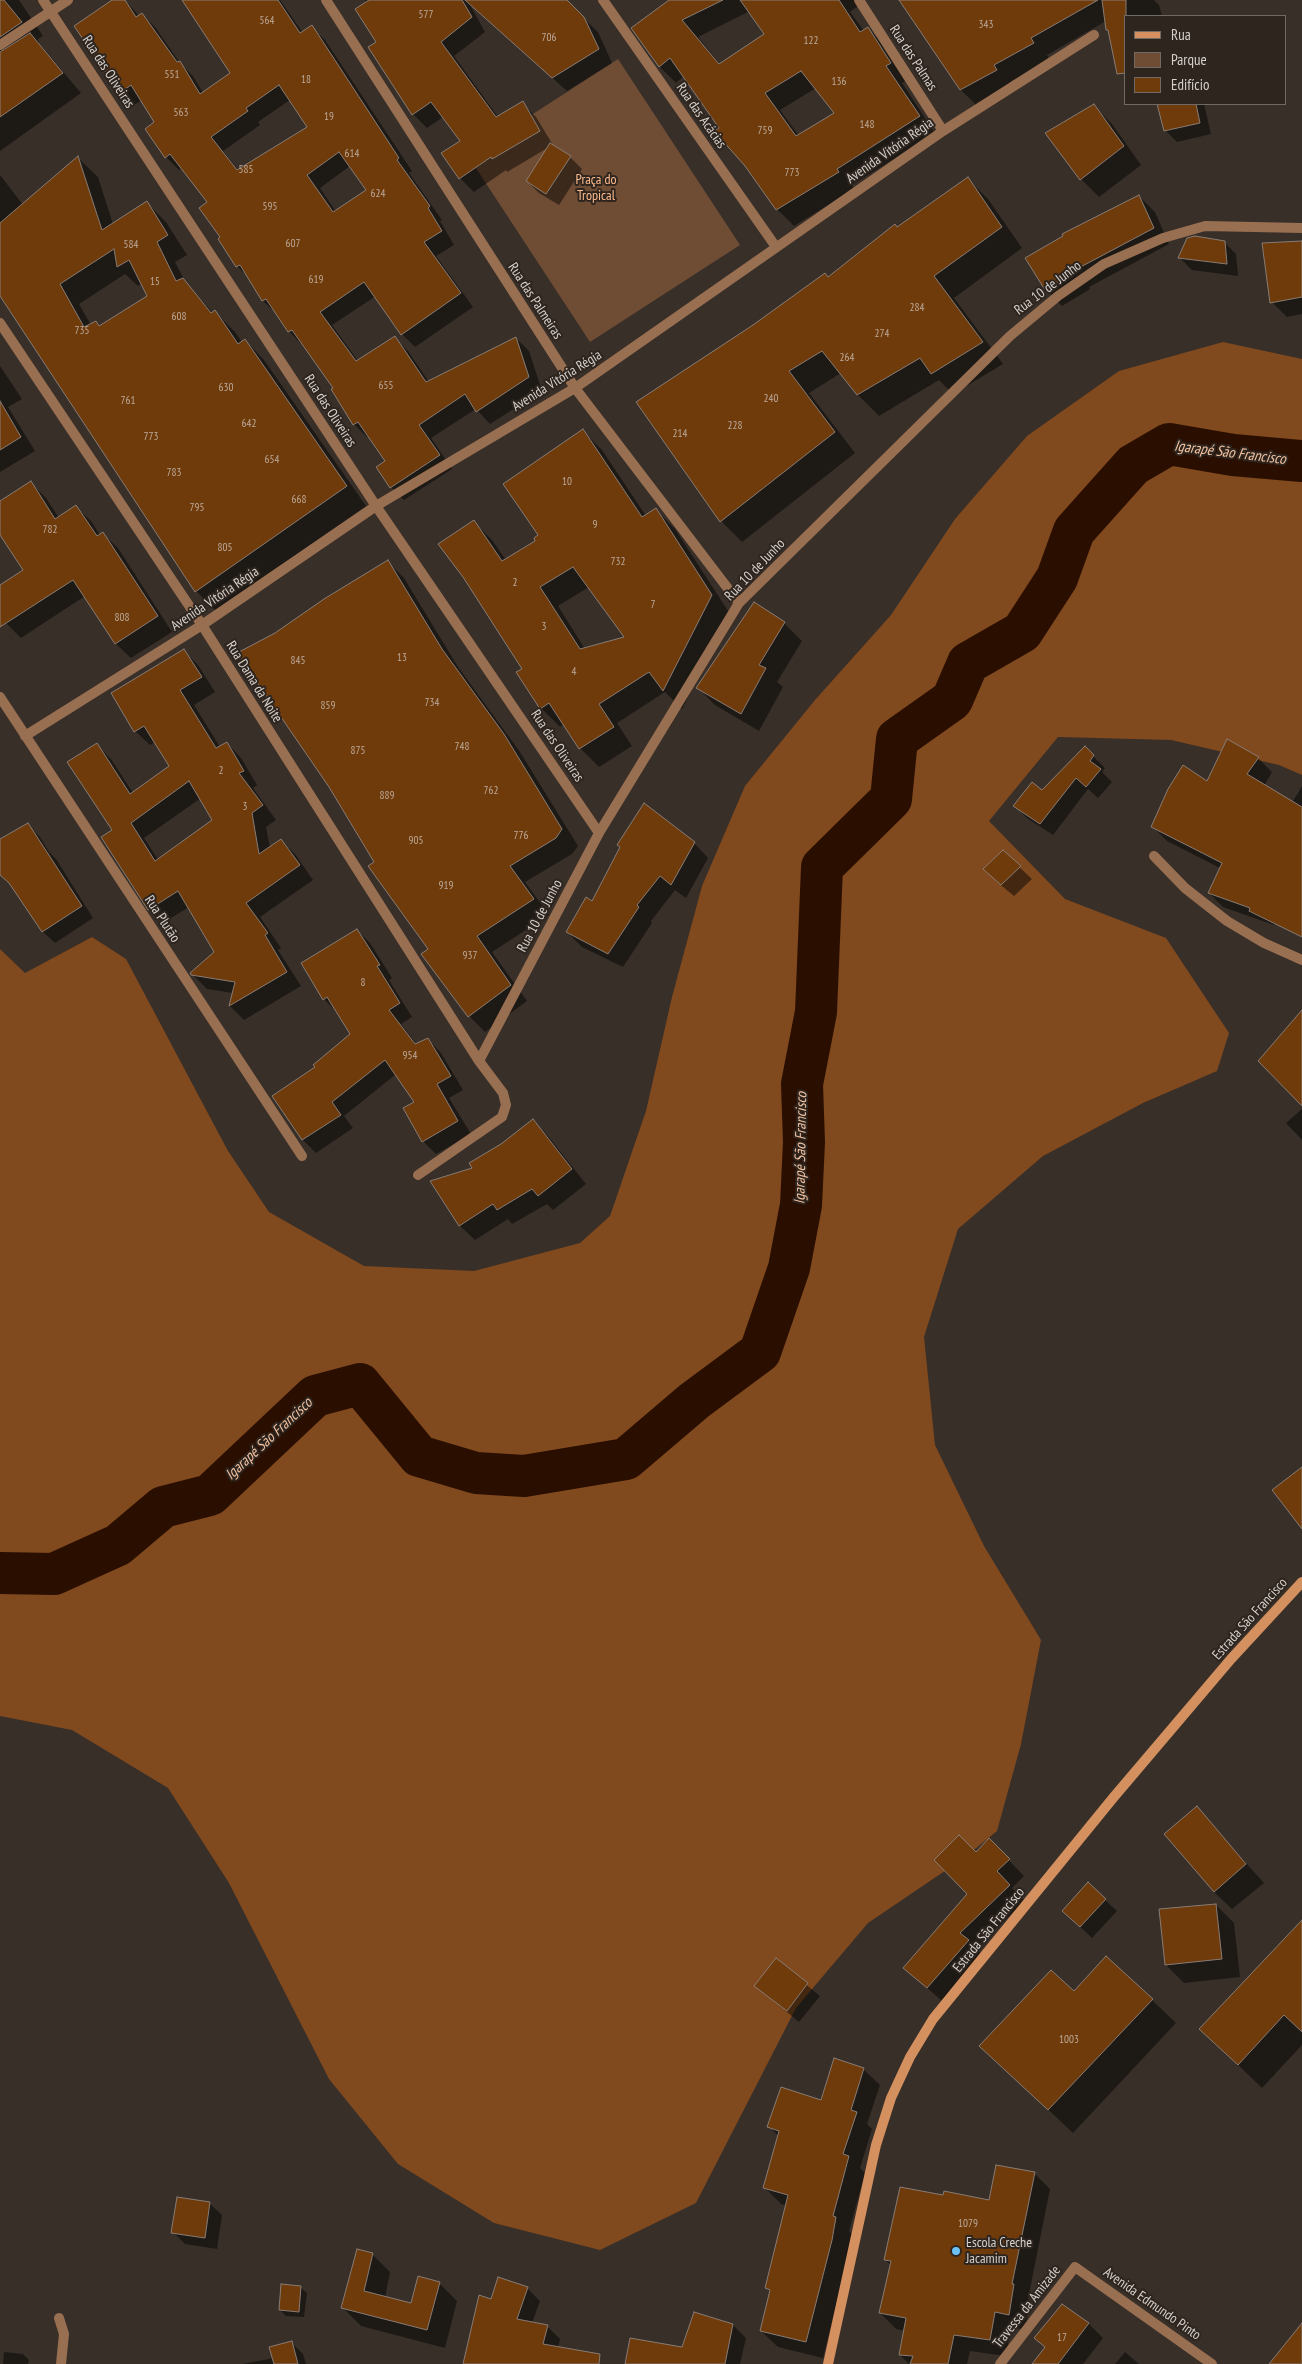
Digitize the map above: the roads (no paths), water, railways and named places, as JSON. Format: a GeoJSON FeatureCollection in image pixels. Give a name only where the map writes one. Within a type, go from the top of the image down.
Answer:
{"type":"FeatureCollection","features":[{"type":"Feature","properties":{"kind":"street","name":"Rua das Oliveiras"},"geometry":{"type":"LineString","coordinates":[[43,0],[376,506],[600,833]]}},
{"type":"Feature","properties":{"kind":"street"},"geometry":{"type":"LineString","coordinates":[[0,45],[68,0]]}},
{"type":"Feature","properties":{"kind":"street","name":"Rua das Palmeiras"},"geometry":{"type":"LineString","coordinates":[[326,0],[575,388],[739,603]]}},
{"type":"Feature","properties":{"kind":"street","name":"Rua das Acácias"},"geometry":{"type":"LineString","coordinates":[[603,0],[776,247]]}},
{"type":"Feature","properties":{"kind":"street","name":"Rua das Palmas"},"geometry":{"type":"LineString","coordinates":[[859,0],[944,131]]}},
{"type":"Feature","properties":{"kind":"street","name":"Avenida Vitória Régia"},"geometry":{"type":"LineString","coordinates":[[25,736],[202,625],[376,506],[575,388],[944,131],[1094,35]]}},
{"type":"Feature","properties":{"kind":"street","name":"Rua 10 de Junho"},"geometry":{"type":"LineString","coordinates":[[479,1061],[600,833],[739,603],[1010,336],[1058,296],[1104,264],[1163,238],[1205,226],[1302,228]]}},
{"type":"Feature","properties":{"kind":"street","name":"Rua Dama da Noite"},"geometry":{"type":"LineString","coordinates":[[0,323],[202,625],[479,1061]]}},
{"type":"Feature","properties":{"kind":"street","name":"Rua Plutão"},"geometry":{"type":"LineString","coordinates":[[0,696],[302,1156]]}},
{"type":"Feature","properties":{"kind":"street"},"geometry":{"type":"LineString","coordinates":[[1154,856],[1185,888],[1227,921],[1264,943],[1302,959]]}},
{"type":"Feature","properties":{"kind":"street"},"geometry":{"type":"LineString","coordinates":[[418,1175],[502,1117],[506,1104],[503,1093],[479,1061]]}},
{"type":"Feature","properties":{"kind":"street","name":"Estrada São Francisco"},"geometry":{"type":"LineString","coordinates":[[828,2364],[876,2145],[891,2098],[910,2057],[928,2026],[1113,1798],[1230,1660],[1302,1582]]}},
{"type":"Feature","properties":{"kind":"street","name":"Travessa da Amizade"},"geometry":{"type":"LineString","coordinates":[[1000,2364],[1076,2267]]}},
{"type":"Feature","properties":{"kind":"street","name":"Avenida Edmundo Pinto"},"geometry":{"type":"LineString","coordinates":[[1076,2267],[1212,2364]]}},
{"type":"Feature","properties":{"kind":"street"},"geometry":{"type":"LineString","coordinates":[[59,2318],[64,2334],[61,2364]]}},
{"type":"Feature","properties":{"kind":"waterway","name":"Igarapé São Francisco"},"geometry":{"type":"LineString","coordinates":[[0,1573],[54,1574],[118,1545],[163,1507],[210,1495],[315,1396],[360,1384],[419,1456],[476,1473],[524,1476],[626,1459],[694,1401],[760,1352],[789,1268],[801,1205],[804,1142],[802,1084],[816,1012],[822,867],[891,799],[897,739],[952,700],[968,663],[1022,632],[1057,578],[1074,531],[1133,465],[1169,444],[1233,455],[1302,461]]}},
{"type":"Feature","properties":{"kind":"place","name":"Escola Creche Jacamim"},"geometry":{"type":"Point","coordinates":[956,2251]}},
{"type":"Feature","properties":{"kind":"park label","name":"Praça do Tropical"},"geometry":{"type":"Point","coordinates":[596,188]}}]}
